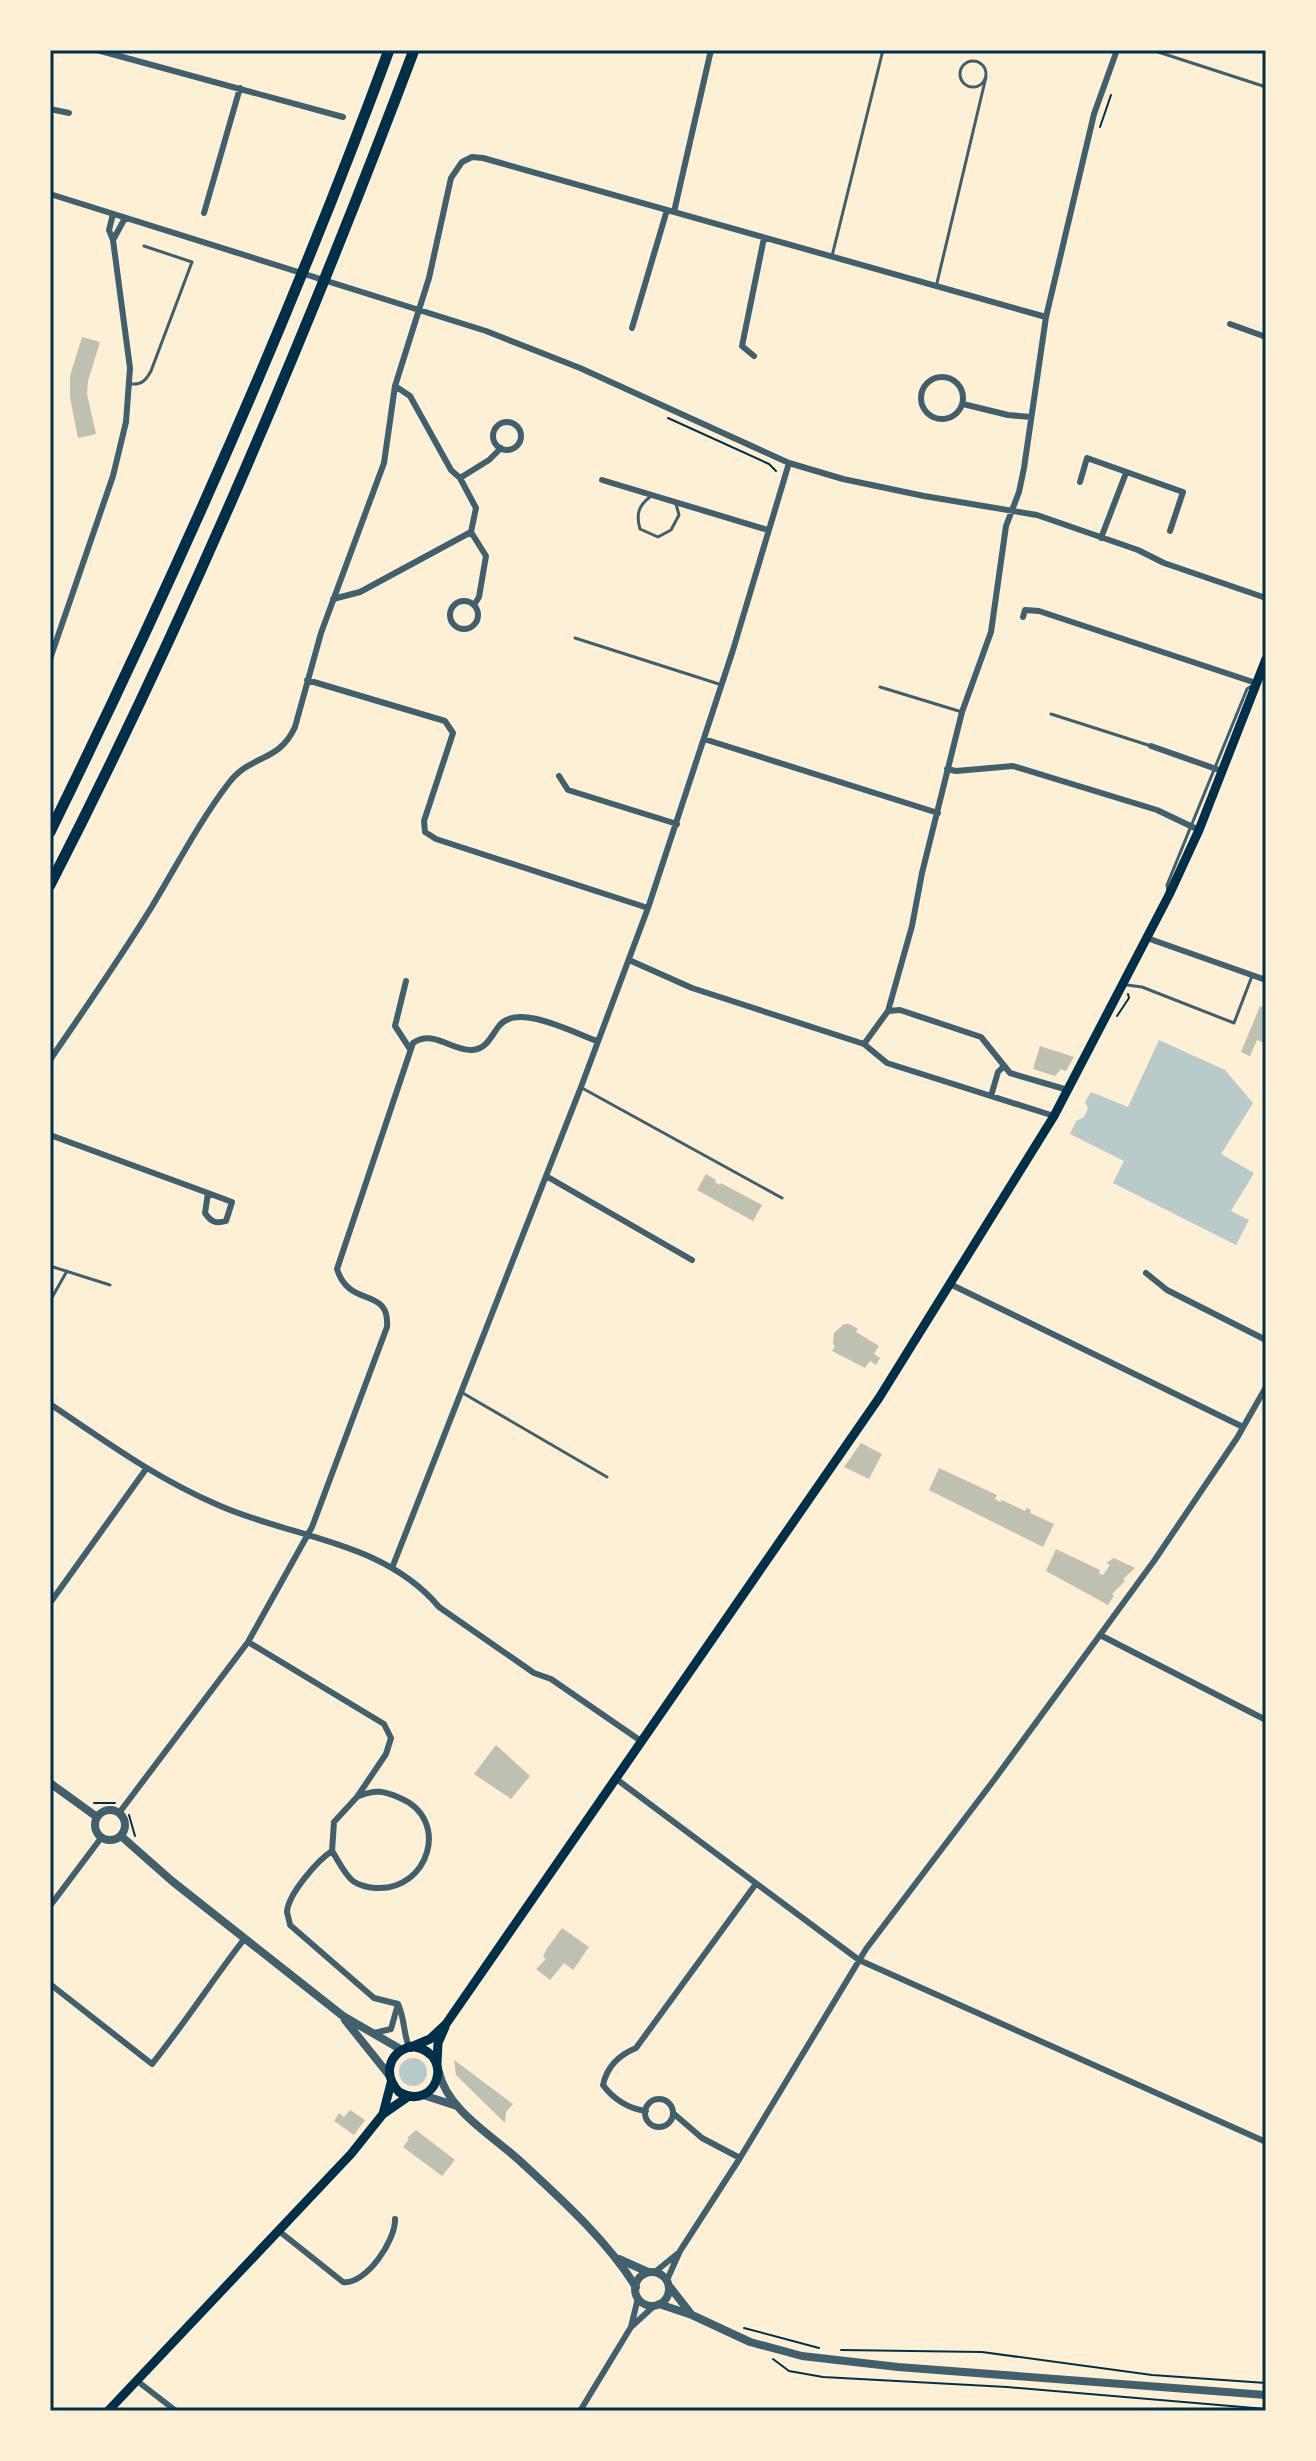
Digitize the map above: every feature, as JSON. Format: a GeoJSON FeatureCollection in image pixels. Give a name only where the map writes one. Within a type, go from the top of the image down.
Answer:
{"type":"FeatureCollection","features":[{"type":"Feature","properties":{"kind":"highway"},"geometry":{"type":"LineString","coordinates":[[50,832],[234,435],[357,136],[389,50]]}},
{"type":"Feature","properties":{"kind":"highway"},"geometry":{"type":"LineString","coordinates":[[50,885],[113,761],[258,443],[414,50]]}},
{"type":"Feature","properties":{"kind":"main road"},"geometry":{"type":"LineString","coordinates":[[390,2079],[399,2092],[409,2096],[423,2095],[434,2086],[438,2043],[446,2024],[860,1426],[1054,1116],[1169,895],[1266,659]]}},
{"type":"Feature","properties":{"kind":"main road"},"geometry":{"type":"LineString","coordinates":[[383,2114],[392,2060],[408,2048],[430,2039],[446,2024]]}},
{"type":"Feature","properties":{"kind":"main road"},"geometry":{"type":"LineString","coordinates":[[408,2048],[427,2051],[438,2067]]}},
{"type":"Feature","properties":{"kind":"main road"},"geometry":{"type":"LineString","coordinates":[[108,2411],[351,2154],[383,2114],[409,2096]]}},
{"type":"Feature","properties":{"kind":"street"},"geometry":{"type":"LineString","coordinates":[[97,50],[343,117]]}},
{"type":"Feature","properties":{"kind":"street"},"geometry":{"type":"LineString","coordinates":[[632,328],[671,211],[711,50]]}},
{"type":"Feature","properties":{"kind":"street"},"geometry":{"type":"LineString","coordinates":[[864,1044],[888,1011],[912,926],[962,712],[991,632],[1006,526],[1024,468],[1046,317],[1094,114],[1117,50]]}},
{"type":"Feature","properties":{"kind":"street"},"geometry":{"type":"LineString","coordinates":[[204,213],[240,88]]}},
{"type":"Feature","properties":{"kind":"street"},"geometry":{"type":"LineString","coordinates":[[50,109],[69,113]]}},
{"type":"Feature","properties":{"kind":"street"},"geometry":{"type":"LineString","coordinates":[[50,1060],[147,914],[228,783],[242,769],[280,751],[295,727],[333,599],[384,463],[395,386],[429,278],[451,178],[462,162],[472,157],[483,158],[1046,317]]}},
{"type":"Feature","properties":{"kind":"street"},"geometry":{"type":"LineString","coordinates":[[50,194],[486,331],[580,368],[789,463],[843,479],[924,496],[1037,515],[1266,598]]}},
{"type":"Feature","properties":{"kind":"street"},"geometry":{"type":"LineString","coordinates":[[50,659],[113,476],[126,422],[131,384],[113,240],[109,230],[113,214]]}},
{"type":"Feature","properties":{"kind":"street"},"geometry":{"type":"LineString","coordinates":[[113,240],[125,218]]}},
{"type":"Feature","properties":{"kind":"street"},"geometry":{"type":"LineString","coordinates":[[754,356],[742,346],[764,238]]}},
{"type":"Feature","properties":{"kind":"street"},"geometry":{"type":"LineString","coordinates":[[1230,324],[1266,337]]}},
{"type":"Feature","properties":{"kind":"street"},"geometry":{"type":"LineString","coordinates":[[945,377],[960,387],[963,404],[949,418],[931,416],[924,409],[922,390],[935,378],[945,377]]}},
{"type":"Feature","properties":{"kind":"street"},"geometry":{"type":"LineString","coordinates":[[395,386],[410,396],[476,508],[471,532],[486,556],[479,597],[474,605]]}},
{"type":"Feature","properties":{"kind":"street"},"geometry":{"type":"LineString","coordinates":[[963,404],[1031,417]]}},
{"type":"Feature","properties":{"kind":"street"},"geometry":{"type":"LineString","coordinates":[[511,423],[519,429],[520,439],[510,449],[501,448],[495,443],[493,433],[499,424],[511,423]]}},
{"type":"Feature","properties":{"kind":"street"},"geometry":{"type":"LineString","coordinates":[[460,478],[489,460],[501,448]]}},
{"type":"Feature","properties":{"kind":"street"},"geometry":{"type":"LineString","coordinates":[[1080,482],[1087,458],[1183,492],[1170,531]]}},
{"type":"Feature","properties":{"kind":"street"},"geometry":{"type":"LineString","coordinates":[[392,1568],[648,908],[722,685],[789,463]]}},
{"type":"Feature","properties":{"kind":"street"},"geometry":{"type":"LineString","coordinates":[[1101,538],[1126,473]]}},
{"type":"Feature","properties":{"kind":"street"},"geometry":{"type":"LineString","coordinates":[[602,480],[768,530]]}},
{"type":"Feature","properties":{"kind":"street"},"geometry":{"type":"LineString","coordinates":[[333,599],[360,592],[471,532]]}},
{"type":"Feature","properties":{"kind":"street"},"geometry":{"type":"LineString","coordinates":[[464,601],[474,605],[478,615],[474,625],[462,629],[454,624],[450,615],[454,606],[464,601]]}},
{"type":"Feature","properties":{"kind":"street"},"geometry":{"type":"LineString","coordinates":[[1023,617],[1025,610],[1039,611],[1256,683]]}},
{"type":"Feature","properties":{"kind":"street"},"geometry":{"type":"LineString","coordinates":[[307,680],[445,721],[453,733],[424,821],[425,832],[436,839],[648,908]]}},
{"type":"Feature","properties":{"kind":"street"},"geometry":{"type":"LineString","coordinates":[[704,739],[938,813]]}},
{"type":"Feature","properties":{"kind":"street"},"geometry":{"type":"LineString","coordinates":[[1151,746],[1220,769]]}},
{"type":"Feature","properties":{"kind":"street"},"geometry":{"type":"LineString","coordinates":[[947,769],[956,771],[1013,766],[1157,810],[1195,828]]}},
{"type":"Feature","properties":{"kind":"street"},"geometry":{"type":"LineString","coordinates":[[559,776],[568,790],[677,824]]}},
{"type":"Feature","properties":{"kind":"street"},"geometry":{"type":"LineString","coordinates":[[1147,938],[1266,980]]}},
{"type":"Feature","properties":{"kind":"street"},"geometry":{"type":"LineString","coordinates":[[629,960],[692,988],[864,1044],[887,1063],[1054,1116]]}},
{"type":"Feature","properties":{"kind":"street"},"geometry":{"type":"LineString","coordinates":[[406,981],[395,1026],[410,1049]]}},
{"type":"Feature","properties":{"kind":"street"},"geometry":{"type":"LineString","coordinates":[[888,1011],[900,1010],[981,1037],[1010,1073],[1068,1090]]}},
{"type":"Feature","properties":{"kind":"street"},"geometry":{"type":"LineString","coordinates":[[122,1810],[248,1642],[307,1535],[387,1327],[388,1317],[380,1303],[347,1289],[337,1269],[410,1049],[420,1038],[430,1037],[476,1050],[489,1042],[504,1021],[516,1015],[597,1041]]}},
{"type":"Feature","properties":{"kind":"street"},"geometry":{"type":"LineString","coordinates":[[991,1096],[998,1072],[1004,1066]]}},
{"type":"Feature","properties":{"kind":"street"},"geometry":{"type":"LineString","coordinates":[[50,1135],[208,1193],[232,1202],[226,1221],[218,1223],[210,1220],[205,1213],[208,1193]]}},
{"type":"Feature","properties":{"kind":"street"},"geometry":{"type":"LineString","coordinates":[[546,1176],[692,1260]]}},
{"type":"Feature","properties":{"kind":"street"},"geometry":{"type":"LineString","coordinates":[[1146,1273],[1167,1290],[1266,1340]]}},
{"type":"Feature","properties":{"kind":"street"},"geometry":{"type":"LineString","coordinates":[[950,1284],[1243,1427]]}},
{"type":"Feature","properties":{"kind":"street"},"geometry":{"type":"LineString","coordinates":[[580,2411],[631,2327],[668,2296],[668,2283],[680,2251],[859,1960],[1100,1635],[1192,1505],[1266,1387]]}},
{"type":"Feature","properties":{"kind":"street"},"geometry":{"type":"LineString","coordinates":[[50,1404],[146,1469],[222,1507],[350,1547],[392,1568],[462,1623],[641,1741]]}},
{"type":"Feature","properties":{"kind":"street"},"geometry":{"type":"LineString","coordinates":[[50,1603],[146,1469]]}},
{"type":"Feature","properties":{"kind":"street"},"geometry":{"type":"LineString","coordinates":[[1100,1635],[1266,1720]]}},
{"type":"Feature","properties":{"kind":"street"},"geometry":{"type":"LineString","coordinates":[[248,1642],[384,1724],[391,1738],[386,1754],[357,1797],[334,1822],[332,1851],[354,1882],[372,1888],[391,1888],[410,1879],[423,1864],[430,1845],[426,1824],[417,1810],[405,1800],[380,1790],[357,1797]]}},
{"type":"Feature","properties":{"kind":"street"},"geometry":{"type":"LineString","coordinates":[[615,1778],[859,1960],[1266,2142]]}},
{"type":"Feature","properties":{"kind":"street"},"geometry":{"type":"LineString","coordinates":[[50,1783],[97,1817]]}},
{"type":"Feature","properties":{"kind":"street"},"geometry":{"type":"LineString","coordinates":[[121,1836],[111,1840],[101,1838],[95,1830],[97,1817],[110,1809],[122,1810]]}},
{"type":"Feature","properties":{"kind":"street"},"geometry":{"type":"LineString","coordinates":[[121,1836],[125,1821],[122,1810]]}},
{"type":"Feature","properties":{"kind":"street"},"geometry":{"type":"LineString","coordinates":[[121,1836],[343,2016],[408,2048]]}},
{"type":"Feature","properties":{"kind":"street"},"geometry":{"type":"LineString","coordinates":[[50,1906],[101,1838]]}},
{"type":"Feature","properties":{"kind":"street"},"geometry":{"type":"LineString","coordinates":[[332,1851],[320,1858],[291,1898],[287,1913],[290,1925],[374,1998],[398,2004],[404,2016],[403,2033],[408,2048]]}},
{"type":"Feature","properties":{"kind":"street"},"geometry":{"type":"LineString","coordinates":[[646,2111],[633,2110],[608,2093],[603,2085],[605,2076],[619,2055],[636,2048],[755,1885]]}},
{"type":"Feature","properties":{"kind":"street"},"geometry":{"type":"LineString","coordinates":[[50,1984],[152,2064],[245,1938]]}},
{"type":"Feature","properties":{"kind":"street"},"geometry":{"type":"LineString","coordinates":[[374,2033],[391,2029],[398,2004]]}},
{"type":"Feature","properties":{"kind":"street"},"geometry":{"type":"LineString","coordinates":[[343,2016],[390,2079]]}},
{"type":"Feature","properties":{"kind":"street"},"geometry":{"type":"LineString","coordinates":[[438,2067],[441,2082],[457,2106],[520,2162],[618,2259],[636,2287],[638,2298],[631,2327]]}},
{"type":"Feature","properties":{"kind":"street"},"geometry":{"type":"LineString","coordinates":[[423,2095],[457,2106]]}},
{"type":"Feature","properties":{"kind":"street"},"geometry":{"type":"LineString","coordinates":[[673,2113],[668,2125],[662,2127],[649,2123],[646,2111],[652,2102],[663,2100],[702,2138],[740,2158]]}},
{"type":"Feature","properties":{"kind":"street"},"geometry":{"type":"LineString","coordinates":[[279,2231],[343,2282],[351,2283],[359,2279],[378,2258],[396,2230],[395,2219]]}},
{"type":"Feature","properties":{"kind":"street"},"geometry":{"type":"LineString","coordinates":[[636,2287],[640,2277],[680,2251]]}},
{"type":"Feature","properties":{"kind":"street"},"geometry":{"type":"LineString","coordinates":[[618,2259],[652,2272],[668,2283],[692,2315]]}},
{"type":"Feature","properties":{"kind":"street"},"geometry":{"type":"LineString","coordinates":[[638,2298],[645,2304],[692,2315],[750,2342],[802,2356],[898,2367],[1266,2395]]}},
{"type":"Feature","properties":{"kind":"street"},"geometry":{"type":"LineString","coordinates":[[136,2380],[176,2411]]}},
{"type":"Feature","properties":{"kind":"lane"},"geometry":{"type":"LineString","coordinates":[[831,258],[883,50]]}},
{"type":"Feature","properties":{"kind":"lane"},"geometry":{"type":"LineString","coordinates":[[1152,50],[1266,87]]}},
{"type":"Feature","properties":{"kind":"lane"},"geometry":{"type":"LineString","coordinates":[[936,287],[986,77],[983,66],[976,62],[969,62],[961,71],[962,79],[970,87],[980,85],[986,77]]}},
{"type":"Feature","properties":{"kind":"lane"},"geometry":{"type":"LineString","coordinates":[[131,384],[138,385],[146,380],[151,371],[192,262],[144,246]]}},
{"type":"Feature","properties":{"kind":"lane"},"geometry":{"type":"LineString","coordinates":[[653,495],[643,502],[637,516],[640,529],[658,537],[671,530],[679,515],[675,501]]}},
{"type":"Feature","properties":{"kind":"lane"},"geometry":{"type":"LineString","coordinates":[[575,638],[722,685]]}},
{"type":"Feature","properties":{"kind":"lane"},"geometry":{"type":"LineString","coordinates":[[880,687],[962,712]]}},
{"type":"Feature","properties":{"kind":"lane"},"geometry":{"type":"LineString","coordinates":[[1051,714],[1151,746]]}},
{"type":"Feature","properties":{"kind":"lane"},"geometry":{"type":"LineString","coordinates":[[1123,983],[1142,987],[1234,1023],[1252,976]]}},
{"type":"Feature","properties":{"kind":"lane"},"geometry":{"type":"LineString","coordinates":[[581,1087],[782,1198]]}},
{"type":"Feature","properties":{"kind":"lane"},"geometry":{"type":"LineString","coordinates":[[50,1266],[110,1285]]}},
{"type":"Feature","properties":{"kind":"lane"},"geometry":{"type":"LineString","coordinates":[[50,1301],[67,1271]]}},
{"type":"Feature","properties":{"kind":"lane"},"geometry":{"type":"LineString","coordinates":[[461,1392],[607,1477]]}},
{"type":"Feature","properties":{"kind":"path"},"geometry":{"type":"LineString","coordinates":[[1099,132],[1112,91]]}},
{"type":"Feature","properties":{"kind":"path"},"geometry":{"type":"LineString","coordinates":[[658,414],[769,464]]}},
{"type":"Feature","properties":{"kind":"path"},"geometry":{"type":"LineString","coordinates":[[91,1802],[113,1802],[122,1810],[140,1843]]}},
{"type":"Feature","properties":{"kind":"path"},"geometry":{"type":"LineString","coordinates":[[743,2327],[823,2349]]}},
{"type":"Feature","properties":{"kind":"path"},"geometry":{"type":"LineString","coordinates":[[834,2350],[982,2352],[1152,2375],[1266,2383]]}},
{"type":"Feature","properties":{"kind":"shaded area"},"geometry":{"type":"Polygon","coordinates":[[[1159,1040],[1225,1070],[1253,1103],[1221,1154],[1254,1173],[1231,1211],[1249,1220],[1236,1245],[1113,1183],[1124,1161],[1070,1134],[1076,1121],[1084,1117],[1088,1108],[1085,1102],[1091,1092],[1128,1107],[1159,1040]]]}},
{"type":"Feature","properties":{"kind":"shaded area"},"geometry":{"type":"Polygon","coordinates":[[[413,2058],[423,2062],[427,2072],[423,2082],[413,2086],[403,2082],[399,2072],[403,2062],[413,2058]]]}},
{"type":"Feature","properties":{"kind":"building"},"geometry":{"type":"Polygon","coordinates":[[[82,337],[100,342],[87,394],[96,434],[78,438],[70,398],[70,376],[82,337]]]}},
{"type":"Feature","properties":{"kind":"building"},"geometry":{"type":"Polygon","coordinates":[[[1260,1006],[1266,1009],[1263,1026],[1266,1027],[1266,1044],[1257,1040],[1250,1056],[1241,1052],[1260,1006]]]}},
{"type":"Feature","properties":{"kind":"building"},"geometry":{"type":"Polygon","coordinates":[[[1040,1046],[1074,1057],[1066,1071],[1061,1069],[1055,1076],[1033,1069],[1040,1046]]]}},
{"type":"Feature","properties":{"kind":"building"},"geometry":{"type":"Polygon","coordinates":[[[706,1174],[720,1185],[762,1205],[753,1221],[697,1190],[706,1174]]]}},
{"type":"Feature","properties":{"kind":"building"},"geometry":{"type":"Polygon","coordinates":[[[844,1324],[858,1329],[856,1332],[879,1346],[874,1354],[880,1358],[876,1365],[870,1361],[865,1368],[832,1351],[835,1346],[834,1333],[844,1324]]]}},
{"type":"Feature","properties":{"kind":"building"},"geometry":{"type":"Polygon","coordinates":[[[861,1443],[882,1454],[869,1479],[844,1467],[861,1443]]]}},
{"type":"Feature","properties":{"kind":"building"},"geometry":{"type":"Polygon","coordinates":[[[939,1468],[997,1495],[995,1499],[1000,1502],[1002,1500],[1025,1511],[1027,1508],[1031,1510],[1030,1513],[1054,1524],[1043,1547],[929,1490],[939,1468]]]}},
{"type":"Feature","properties":{"kind":"building"},"geometry":{"type":"Polygon","coordinates":[[[1056,1549],[1100,1570],[1099,1573],[1103,1575],[1110,1565],[1106,1563],[1114,1558],[1135,1568],[1112,1594],[1114,1596],[1108,1605],[1046,1571],[1056,1549]]]}},
{"type":"Feature","properties":{"kind":"building"},"geometry":{"type":"Polygon","coordinates":[[[496,1745],[530,1776],[511,1799],[474,1774],[496,1745]]]}},
{"type":"Feature","properties":{"kind":"building"},"geometry":{"type":"Polygon","coordinates":[[[562,1928],[589,1947],[573,1970],[564,1963],[550,1980],[536,1969],[546,1959],[543,1957],[546,1950],[562,1928]]]}},
{"type":"Feature","properties":{"kind":"building"},"geometry":{"type":"Polygon","coordinates":[[[454,2060],[513,2104],[506,2112],[505,2123],[456,2075],[454,2060]]]}},
{"type":"Feature","properties":{"kind":"building"},"geometry":{"type":"Polygon","coordinates":[[[350,2110],[365,2120],[354,2135],[334,2121],[339,2113],[344,2117],[350,2110]]]}},
{"type":"Feature","properties":{"kind":"building"},"geometry":{"type":"Polygon","coordinates":[[[416,2130],[455,2160],[442,2176],[403,2147],[416,2130]]]}}]}
